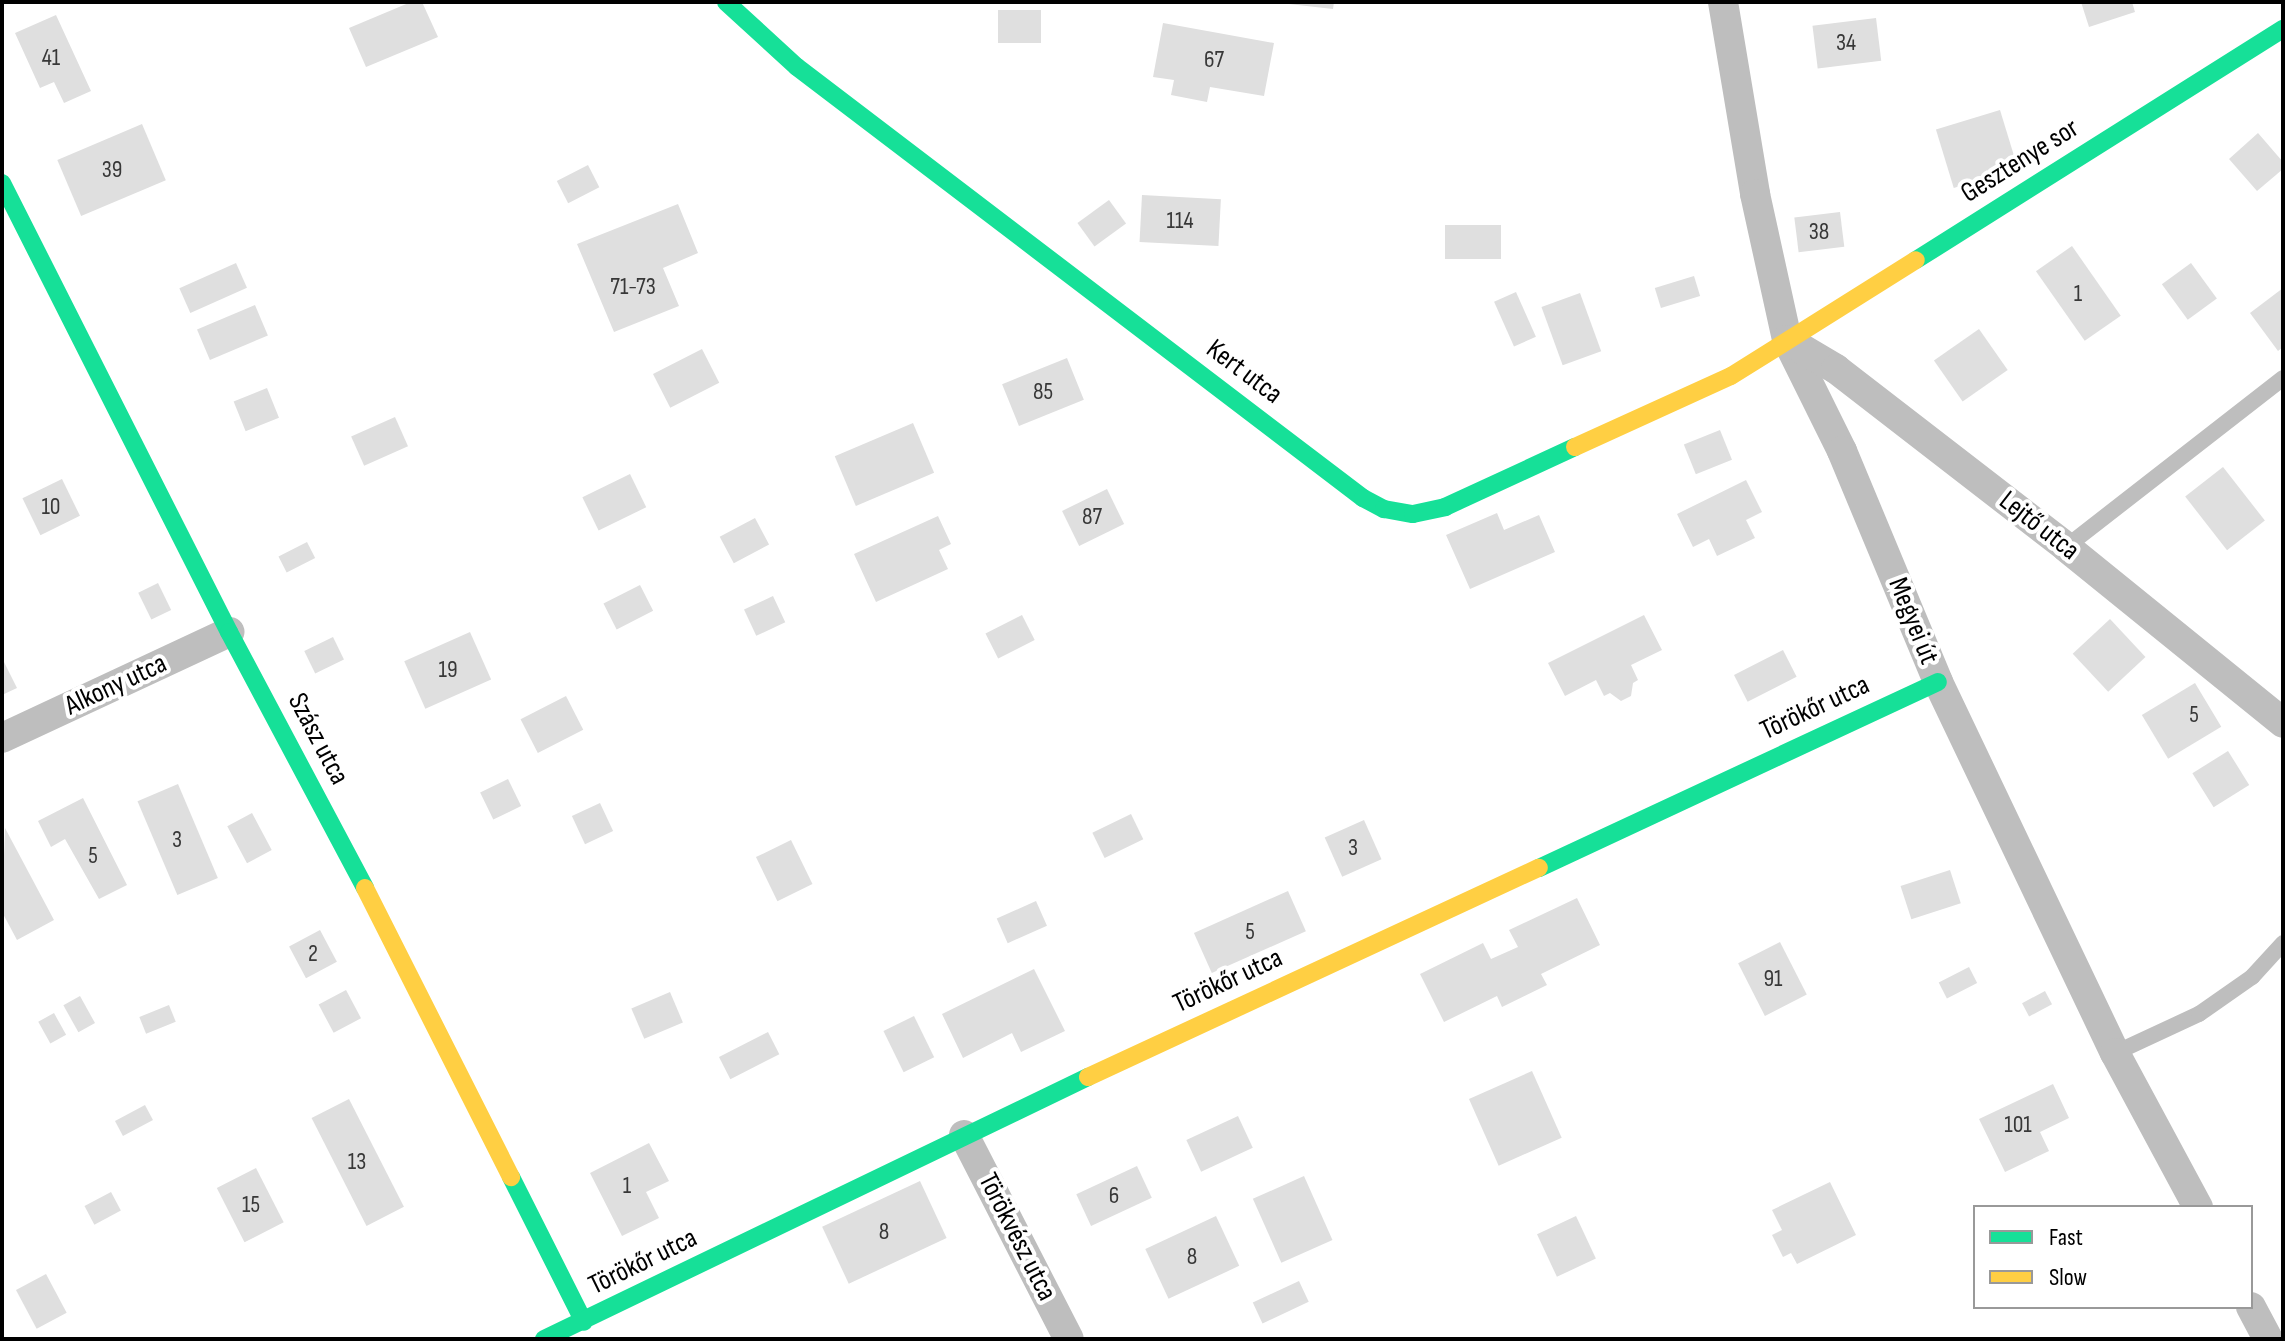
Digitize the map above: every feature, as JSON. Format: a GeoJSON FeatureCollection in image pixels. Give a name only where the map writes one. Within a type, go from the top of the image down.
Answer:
{"type":"FeatureCollection","features":[{"type":"Feature","properties":{"kind":"street","name":"Kert utca"},"geometry":{"type":"LineString","coordinates":[[726,2],[797,67],[1351,488],[1384,509],[1413,514],[1445,507],[1731,376],[1787,340]]}},
{"type":"Feature","properties":{"kind":"street","name":"Megyei út"},"geometry":{"type":"LineString","coordinates":[[1723,2],[1755,194],[1787,340],[1842,451],[1938,682],[2115,1053],[2197,1205]]}},
{"type":"Feature","properties":{"kind":"street","name":"Gesztenye sor"},"geometry":{"type":"LineString","coordinates":[[1787,340],[2283,29]]}},
{"type":"Feature","properties":{"kind":"street","name":"Szász utca"},"geometry":{"type":"LineString","coordinates":[[2,183],[229,632],[410,973],[584,1322]]}},
{"type":"Feature","properties":{"kind":"street","name":"Lejtő utca"},"geometry":{"type":"LineString","coordinates":[[1787,340],[1836,369],[2066,547],[2283,723]]}},
{"type":"Feature","properties":{"kind":"street","name":"Alkony utca"},"geometry":{"type":"LineString","coordinates":[[2,738],[229,632]]}},
{"type":"Feature","properties":{"kind":"street","name":"Törökőr utca"},"geometry":{"type":"LineString","coordinates":[[544,1339],[964,1135],[1938,682]]}},
{"type":"Feature","properties":{"kind":"street","name":"Törökvész utca"},"geometry":{"type":"LineString","coordinates":[[964,1135],[1069,1339]]}},
{"type":"Feature","properties":{"kind":"street"},"geometry":{"type":"LineString","coordinates":[[2252,1309],[2268,1339]]}},
{"type":"Feature","properties":{"kind":"lane"},"geometry":{"type":"LineString","coordinates":[[2066,547],[2283,378]]}},
{"type":"Feature","properties":{"kind":"lane"},"geometry":{"type":"LineString","coordinates":[[2115,1053],[2199,1014],[2252,977],[2283,943]]}},
{"type":"Feature","properties":{"kind":"building"},"geometry":{"type":"Polygon","coordinates":[[[411,2],[422,2],[438,37],[366,67],[349,28],[411,2]]]}},
{"type":"Feature","properties":{"kind":"building"},"geometry":{"type":"Polygon","coordinates":[[[1271,2],[1334,2],[1333,9],[1271,2]]]}},
{"type":"Feature","properties":{"kind":"building"},"geometry":{"type":"Polygon","coordinates":[[[2081,2],[2132,2],[2135,12],[2089,27],[2081,2]]]}},
{"type":"Feature","properties":{"kind":"building"},"geometry":{"type":"Polygon","coordinates":[[[998,10],[1041,10],[1041,43],[998,43],[998,10]]]}},
{"type":"Feature","properties":{"kind":"building"},"geometry":{"type":"Polygon","coordinates":[[[56,15],[91,91],[64,103],[54,82],[40,88],[15,33],[56,15]]]}},
{"type":"Feature","properties":{"kind":"building"},"geometry":{"type":"Polygon","coordinates":[[[1876,18],[1881,61],[1818,68],[1812,26],[1876,18]]]}},
{"type":"Feature","properties":{"kind":"building"},"geometry":{"type":"Polygon","coordinates":[[[1163,23],[1274,43],[1264,96],[1210,87],[1207,102],[1171,95],[1174,80],[1153,77],[1163,23]]]}},
{"type":"Feature","properties":{"kind":"building"},"geometry":{"type":"Polygon","coordinates":[[[2000,110],[2018,168],[1954,188],[1936,130],[2000,110]]]}},
{"type":"Feature","properties":{"kind":"building"},"geometry":{"type":"Polygon","coordinates":[[[142,124],[166,180],[81,216],[57,160],[142,124]]]}},
{"type":"Feature","properties":{"kind":"building"},"geometry":{"type":"Polygon","coordinates":[[[2258,133],[2283,162],[2283,169],[2257,191],[2229,159],[2258,133]]]}},
{"type":"Feature","properties":{"kind":"building"},"geometry":{"type":"Polygon","coordinates":[[[588,165],[599,187],[568,203],[557,181],[588,165]]]}},
{"type":"Feature","properties":{"kind":"building"},"geometry":{"type":"Polygon","coordinates":[[[1142,195],[1221,199],[1218,246],[1140,242],[1142,195]]]}},
{"type":"Feature","properties":{"kind":"building"},"geometry":{"type":"Polygon","coordinates":[[[1109,200],[1126,223],[1094,246],[1077,223],[1109,200]]]}},
{"type":"Feature","properties":{"kind":"building"},"geometry":{"type":"Polygon","coordinates":[[[678,204],[698,253],[663,268],[679,306],[614,332],[577,244],[678,204]]]}},
{"type":"Feature","properties":{"kind":"building"},"geometry":{"type":"Polygon","coordinates":[[[1840,212],[1844,247],[1799,252],[1794,218],[1840,212]]]}},
{"type":"Feature","properties":{"kind":"building"},"geometry":{"type":"Polygon","coordinates":[[[1445,225],[1501,225],[1501,259],[1445,259],[1445,225]]]}},
{"type":"Feature","properties":{"kind":"building"},"geometry":{"type":"Polygon","coordinates":[[[2072,246],[2121,316],[2085,341],[2036,271],[2072,246]]]}},
{"type":"Feature","properties":{"kind":"building"},"geometry":{"type":"Polygon","coordinates":[[[236,263],[247,288],[190,313],[179,288],[236,263]]]}},
{"type":"Feature","properties":{"kind":"building"},"geometry":{"type":"Polygon","coordinates":[[[2191,263],[2217,299],[2188,320],[2162,284],[2191,263]]]}},
{"type":"Feature","properties":{"kind":"building"},"geometry":{"type":"Polygon","coordinates":[[[1694,276],[1700,296],[1661,308],[1655,288],[1694,276]]]}},
{"type":"Feature","properties":{"kind":"building"},"geometry":{"type":"Polygon","coordinates":[[[2283,288],[2283,347],[2278,351],[2250,313],[2283,288]]]}},
{"type":"Feature","properties":{"kind":"building"},"geometry":{"type":"Polygon","coordinates":[[[1516,292],[1536,337],[1514,347],[1494,302],[1516,292]]]}},
{"type":"Feature","properties":{"kind":"building"},"geometry":{"type":"Polygon","coordinates":[[[1580,293],[1601,351],[1563,365],[1541,307],[1580,293]]]}},
{"type":"Feature","properties":{"kind":"building"},"geometry":{"type":"Polygon","coordinates":[[[255,305],[268,335],[210,360],[197,330],[255,305]]]}},
{"type":"Feature","properties":{"kind":"building"},"geometry":{"type":"Polygon","coordinates":[[[1979,329],[2008,370],[1963,402],[1934,361],[1979,329]]]}},
{"type":"Feature","properties":{"kind":"building"},"geometry":{"type":"Polygon","coordinates":[[[702,349],[719,383],[670,408],[653,374],[702,349]]]}},
{"type":"Feature","properties":{"kind":"building"},"geometry":{"type":"Polygon","coordinates":[[[1067,358],[1084,400],[1019,426],[1002,384],[1067,358]]]}},
{"type":"Feature","properties":{"kind":"building"},"geometry":{"type":"Polygon","coordinates":[[[267,388],[279,418],[246,431],[234,401],[267,388]]]}},
{"type":"Feature","properties":{"kind":"building"},"geometry":{"type":"Polygon","coordinates":[[[395,417],[408,446],[364,466],[351,437],[395,417]]]}},
{"type":"Feature","properties":{"kind":"building"},"geometry":{"type":"Polygon","coordinates":[[[913,423],[934,473],[856,506],[835,456],[913,423]]]}},
{"type":"Feature","properties":{"kind":"building"},"geometry":{"type":"Polygon","coordinates":[[[1720,430],[1732,460],[1696,474],[1684,445],[1720,430]]]}},
{"type":"Feature","properties":{"kind":"building"},"geometry":{"type":"Polygon","coordinates":[[[2223,467],[2265,521],[2227,550],[2185,497],[2223,467]]]}},
{"type":"Feature","properties":{"kind":"building"},"geometry":{"type":"Polygon","coordinates":[[[630,474],[646,507],[599,530],[582,497],[630,474]]]}},
{"type":"Feature","properties":{"kind":"building"},"geometry":{"type":"Polygon","coordinates":[[[62,479],[80,516],[40,535],[22,498],[62,479]]]}},
{"type":"Feature","properties":{"kind":"building"},"geometry":{"type":"Polygon","coordinates":[[[1746,480],[1762,512],[1746,520],[1755,538],[1717,556],[1709,539],[1693,547],[1677,514],[1746,480]]]}},
{"type":"Feature","properties":{"kind":"building"},"geometry":{"type":"Polygon","coordinates":[[[1107,489],[1124,524],[1079,546],[1062,511],[1107,489]]]}},
{"type":"Feature","properties":{"kind":"building"},"geometry":{"type":"Polygon","coordinates":[[[1497,513],[1504,530],[1539,515],[1555,552],[1470,589],[1446,535],[1497,513]]]}},
{"type":"Feature","properties":{"kind":"building"},"geometry":{"type":"Polygon","coordinates":[[[938,516],[951,544],[939,550],[948,569],[876,602],[854,554],[938,516]]]}},
{"type":"Feature","properties":{"kind":"building"},"geometry":{"type":"Polygon","coordinates":[[[755,518],[769,544],[734,563],[720,537],[755,518]]]}},
{"type":"Feature","properties":{"kind":"building"},"geometry":{"type":"Polygon","coordinates":[[[307,542],[315,558],[287,573],[278,557],[307,542]]]}},
{"type":"Feature","properties":{"kind":"building"},"geometry":{"type":"Polygon","coordinates":[[[158,583],[171,610],[151,620],[138,593],[158,583]]]}},
{"type":"Feature","properties":{"kind":"building"},"geometry":{"type":"Polygon","coordinates":[[[640,585],[653,611],[617,629],[603,604],[640,585]]]}},
{"type":"Feature","properties":{"kind":"building"},"geometry":{"type":"Polygon","coordinates":[[[773,596],[785,622],[756,636],[744,610],[773,596]]]}},
{"type":"Feature","properties":{"kind":"building"},"geometry":{"type":"Polygon","coordinates":[[[1022,615],[1035,640],[998,659],[985,634],[1022,615]]]}},
{"type":"Feature","properties":{"kind":"building"},"geometry":{"type":"Polygon","coordinates":[[[1644,615],[1662,650],[1631,665],[1638,680],[1633,683],[1631,696],[1621,701],[1610,693],[1604,696],[1596,680],[1565,696],[1548,663],[1644,615]]]}},
{"type":"Feature","properties":{"kind":"building"},"geometry":{"type":"Polygon","coordinates":[[[2110,619],[2145,657],[2108,692],[2073,654],[2110,619]]]}},
{"type":"Feature","properties":{"kind":"building"},"geometry":{"type":"Polygon","coordinates":[[[470,632],[491,680],[425,709],[404,661],[470,632]]]}},
{"type":"Feature","properties":{"kind":"building"},"geometry":{"type":"Polygon","coordinates":[[[333,637],[344,659],[315,673],[304,651],[333,637]]]}},
{"type":"Feature","properties":{"kind":"building"},"geometry":{"type":"Polygon","coordinates":[[[1783,650],[1797,677],[1748,702],[1734,675],[1783,650]]]}},
{"type":"Feature","properties":{"kind":"building"},"geometry":{"type":"Polygon","coordinates":[[[2,658],[17,688],[2,695],[2,658]]]}},
{"type":"Feature","properties":{"kind":"building"},"geometry":{"type":"Polygon","coordinates":[[[2195,683],[2221,727],[2168,759],[2142,715],[2195,683]]]}},
{"type":"Feature","properties":{"kind":"building"},"geometry":{"type":"Polygon","coordinates":[[[566,696],[583,730],[538,753],[521,719],[566,696]]]}},
{"type":"Feature","properties":{"kind":"building"},"geometry":{"type":"Polygon","coordinates":[[[2228,751],[2249,785],[2214,807],[2192,773],[2228,751]]]}},
{"type":"Feature","properties":{"kind":"building"},"geometry":{"type":"Polygon","coordinates":[[[508,779],[521,806],[493,820],[480,793],[508,779]]]}},
{"type":"Feature","properties":{"kind":"building"},"geometry":{"type":"Polygon","coordinates":[[[178,784],[218,878],[177,895],[137,801],[178,784]]]}},
{"type":"Feature","properties":{"kind":"building"},"geometry":{"type":"Polygon","coordinates":[[[83,798],[127,885],[99,899],[65,839],[51,847],[38,821],[83,798]]]}},
{"type":"Feature","properties":{"kind":"building"},"geometry":{"type":"Polygon","coordinates":[[[600,803],[613,831],[585,844],[572,816],[600,803]]]}},
{"type":"Feature","properties":{"kind":"building"},"geometry":{"type":"Polygon","coordinates":[[[252,813],[272,850],[247,863],[227,826],[252,813]]]}},
{"type":"Feature","properties":{"kind":"building"},"geometry":{"type":"Polygon","coordinates":[[[1131,814],[1143,839],[1105,858],[1092,833],[1131,814]]]}},
{"type":"Feature","properties":{"kind":"building"},"geometry":{"type":"Polygon","coordinates":[[[1364,820],[1381,859],[1342,877],[1325,837],[1364,820]]]}},
{"type":"Feature","properties":{"kind":"building"},"geometry":{"type":"Polygon","coordinates":[[[5,828],[54,920],[17,940],[2,912],[5,828]]]}},
{"type":"Feature","properties":{"kind":"building"},"geometry":{"type":"Polygon","coordinates":[[[791,840],[812,884],[777,901],[756,857],[791,840]]]}},
{"type":"Feature","properties":{"kind":"building"},"geometry":{"type":"Polygon","coordinates":[[[1950,870],[1961,903],[1911,919],[1901,886],[1950,870]]]}},
{"type":"Feature","properties":{"kind":"building"},"geometry":{"type":"Polygon","coordinates":[[[1288,891],[1306,931],[1212,973],[1194,933],[1288,891]]]}},
{"type":"Feature","properties":{"kind":"building"},"geometry":{"type":"Polygon","coordinates":[[[1577,898],[1600,945],[1541,974],[1547,985],[1502,1007],[1497,996],[1444,1022],[1420,974],[1483,943],[1491,959],[1518,947],[1509,930],[1577,898]]]}},
{"type":"Feature","properties":{"kind":"building"},"geometry":{"type":"Polygon","coordinates":[[[1036,901],[1047,926],[1008,943],[997,918],[1036,901]]]}},
{"type":"Feature","properties":{"kind":"building"},"geometry":{"type":"Polygon","coordinates":[[[320,930],[337,962],[306,978],[289,946],[320,930]]]}},
{"type":"Feature","properties":{"kind":"building"},"geometry":{"type":"Polygon","coordinates":[[[1780,942],[1807,995],[1765,1016],[1738,963],[1780,942]]]}},
{"type":"Feature","properties":{"kind":"building"},"geometry":{"type":"Polygon","coordinates":[[[1969,967],[1977,983],[1947,998],[1939,982],[1969,967]]]}},
{"type":"Feature","properties":{"kind":"building"},"geometry":{"type":"Polygon","coordinates":[[[1034,969],[1065,1031],[1021,1052],[1012,1033],[963,1058],[942,1014],[1034,969]]]}},
{"type":"Feature","properties":{"kind":"building"},"geometry":{"type":"Polygon","coordinates":[[[346,990],[361,1018],[334,1033],[319,1005],[346,990]]]}},
{"type":"Feature","properties":{"kind":"building"},"geometry":{"type":"Polygon","coordinates":[[[2045,991],[2052,1004],[2029,1016],[2022,1003],[2045,991]]]}},
{"type":"Feature","properties":{"kind":"building"},"geometry":{"type":"Polygon","coordinates":[[[670,992],[683,1022],[644,1039],[631,1008],[670,992]]]}},
{"type":"Feature","properties":{"kind":"building"},"geometry":{"type":"Polygon","coordinates":[[[80,996],[95,1023],[78,1032],[63,1005],[80,996]]]}},
{"type":"Feature","properties":{"kind":"building"},"geometry":{"type":"Polygon","coordinates":[[[169,1005],[176,1022],[146,1034],[139,1017],[169,1005]]]}},
{"type":"Feature","properties":{"kind":"building"},"geometry":{"type":"Polygon","coordinates":[[[54,1013],[66,1035],[50,1044],[38,1022],[54,1013]]]}},
{"type":"Feature","properties":{"kind":"building"},"geometry":{"type":"Polygon","coordinates":[[[914,1016],[934,1057],[904,1072],[883,1031],[914,1016]]]}},
{"type":"Feature","properties":{"kind":"building"},"geometry":{"type":"Polygon","coordinates":[[[768,1032],[779,1054],[730,1079],[719,1057],[768,1032]]]}},
{"type":"Feature","properties":{"kind":"building"},"geometry":{"type":"Polygon","coordinates":[[[1532,1071],[1562,1138],[1499,1166],[1469,1099],[1532,1071]]]}},
{"type":"Feature","properties":{"kind":"building"},"geometry":{"type":"Polygon","coordinates":[[[2053,1084],[2069,1118],[2040,1132],[2049,1151],[2005,1172],[1979,1119],[2053,1084]]]}},
{"type":"Feature","properties":{"kind":"building"},"geometry":{"type":"Polygon","coordinates":[[[349,1099],[404,1207],[367,1226],[312,1118],[349,1099]]]}},
{"type":"Feature","properties":{"kind":"building"},"geometry":{"type":"Polygon","coordinates":[[[145,1105],[153,1120],[123,1136],[115,1121],[145,1105]]]}},
{"type":"Feature","properties":{"kind":"building"},"geometry":{"type":"Polygon","coordinates":[[[1238,1116],[1253,1148],[1201,1172],[1186,1140],[1238,1116]]]}},
{"type":"Feature","properties":{"kind":"building"},"geometry":{"type":"Polygon","coordinates":[[[649,1143],[669,1181],[646,1192],[659,1218],[622,1236],[590,1173],[649,1143]]]}},
{"type":"Feature","properties":{"kind":"building"},"geometry":{"type":"Polygon","coordinates":[[[1137,1166],[1152,1198],[1091,1226],[1076,1194],[1137,1166]]]}},
{"type":"Feature","properties":{"kind":"building"},"geometry":{"type":"Polygon","coordinates":[[[256,1168],[284,1222],[244,1242],[217,1188],[256,1168]]]}},
{"type":"Feature","properties":{"kind":"building"},"geometry":{"type":"Polygon","coordinates":[[[1304,1176],[1332,1240],[1281,1263],[1253,1199],[1304,1176]]]}},
{"type":"Feature","properties":{"kind":"building"},"geometry":{"type":"Polygon","coordinates":[[[920,1181],[947,1238],[849,1284],[822,1227],[920,1181]]]}},
{"type":"Feature","properties":{"kind":"building"},"geometry":{"type":"Polygon","coordinates":[[[1830,1182],[1856,1235],[1797,1264],[1791,1253],[1783,1257],[1772,1235],[1782,1230],[1772,1210],[1830,1182]]]}},
{"type":"Feature","properties":{"kind":"building"},"geometry":{"type":"Polygon","coordinates":[[[111,1192],[121,1211],[94,1225],[85,1206],[111,1192]]]}},
{"type":"Feature","properties":{"kind":"building"},"geometry":{"type":"Polygon","coordinates":[[[1216,1216],[1239,1266],[1169,1299],[1145,1249],[1216,1216]]]}},
{"type":"Feature","properties":{"kind":"building"},"geometry":{"type":"Polygon","coordinates":[[[1576,1216],[1596,1259],[1557,1277],[1537,1234],[1576,1216]]]}},
{"type":"Feature","properties":{"kind":"building"},"geometry":{"type":"Polygon","coordinates":[[[46,1274],[67,1313],[37,1329],[16,1290],[46,1274]]]}},
{"type":"Feature","properties":{"kind":"building"},"geometry":{"type":"Polygon","coordinates":[[[1299,1281],[1309,1302],[1262,1323],[1253,1303],[1299,1281]]]}},
{"type":"Feature","properties":{"kind":"traffic: fast"},"geometry":{"type":"LineString","coordinates":[[726,2],[797,67],[1363,498],[1384,509],[1413,514],[1445,507],[1575,447]]}},
{"type":"Feature","properties":{"kind":"traffic: fast"},"geometry":{"type":"LineString","coordinates":[[1916,260],[2283,29]]}},
{"type":"Feature","properties":{"kind":"traffic: fast"},"geometry":{"type":"LineString","coordinates":[[2,183],[229,632],[365,888]]}},
{"type":"Feature","properties":{"kind":"traffic: fast"},"geometry":{"type":"LineString","coordinates":[[1539,868],[1938,682]]}},
{"type":"Feature","properties":{"kind":"traffic: fast"},"geometry":{"type":"LineString","coordinates":[[544,1339],[1088,1077]]}},
{"type":"Feature","properties":{"kind":"traffic: fast"},"geometry":{"type":"LineString","coordinates":[[511,1177],[584,1322]]}},
{"type":"Feature","properties":{"kind":"traffic: slow"},"geometry":{"type":"LineString","coordinates":[[1575,447],[1731,376],[1916,260]]}},
{"type":"Feature","properties":{"kind":"traffic: slow"},"geometry":{"type":"LineString","coordinates":[[1088,1077],[1539,868]]}},
{"type":"Feature","properties":{"kind":"traffic: slow"},"geometry":{"type":"LineString","coordinates":[[365,888],[511,1177]]}}]}
